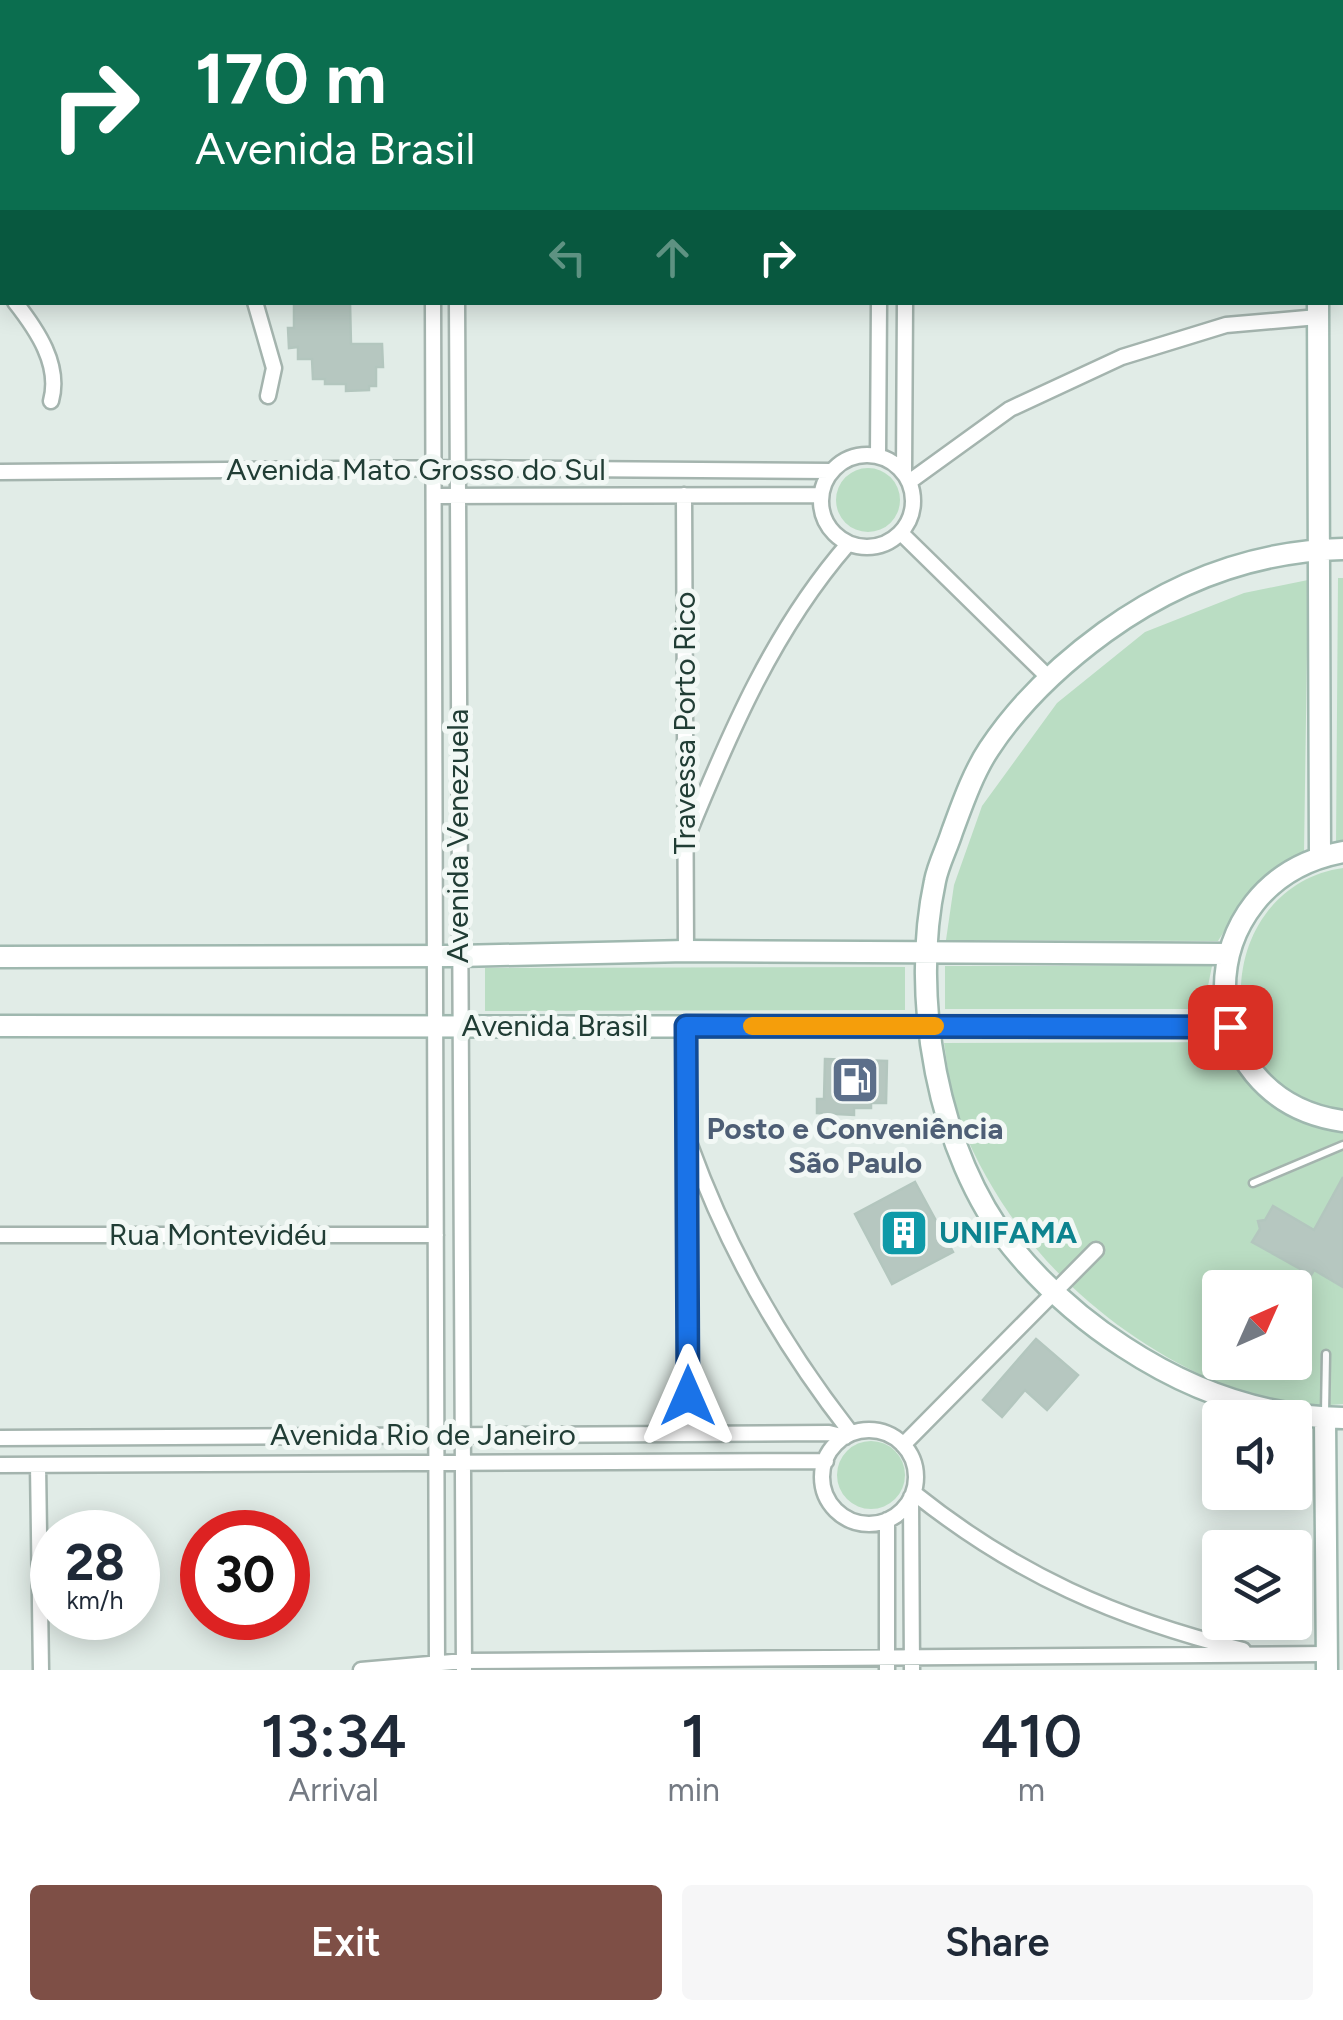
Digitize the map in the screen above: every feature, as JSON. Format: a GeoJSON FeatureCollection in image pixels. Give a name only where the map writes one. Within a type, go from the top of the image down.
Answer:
{"type":"FeatureCollection","features":[{"type":"Feature","properties":{"kind":"main road"},"geometry":{"type":"LineString","coordinates":[[1318,310],[1320,856]]}},
{"type":"Feature","properties":{"kind":"main road"},"geometry":{"type":"LineString","coordinates":[[1326,1662],[1334,1418],[1270,1411],[1220,1398],[1164,1374],[1098,1330],[1053,1292],[1010,1245],[977,1189],[945,1116],[927,1026],[926,953],[935,880],[958,814],[988,751],[1049,678],[1138,608],[1201,576],[1254,559],[1343,549]]}},
{"type":"Feature","properties":{"kind":"main road"},"geometry":{"type":"LineString","coordinates":[[1343,852],[1320,856],[1278,877],[1246,911],[1227,954],[1224,990],[1230,1027],[1249,1065],[1279,1095],[1317,1115],[1343,1120]]}},
{"type":"Feature","properties":{"kind":"main road"},"geometry":{"type":"LineString","coordinates":[[0,956],[458,956],[686,951],[1227,954]]}},
{"type":"Feature","properties":{"kind":"main road","name":"Avenida Brasil"},"geometry":{"type":"LineString","coordinates":[[0,1026],[1230,1027]]}},
{"type":"Feature","properties":{"kind":"street"},"geometry":{"type":"LineString","coordinates":[[17,305],[44,346],[53,368],[55,386],[51,402]]}},
{"type":"Feature","properties":{"kind":"street"},"geometry":{"type":"LineString","coordinates":[[256,305],[274,368],[268,396]]}},
{"type":"Feature","properties":{"kind":"street","name":"Avenida Venezuela"},"geometry":{"type":"LineString","coordinates":[[433,305],[437,1666]]}},
{"type":"Feature","properties":{"kind":"street","name":"Avenida Venezuela"},"geometry":{"type":"LineString","coordinates":[[458,305],[464,1665]]}},
{"type":"Feature","properties":{"kind":"street"},"geometry":{"type":"LineString","coordinates":[[878,456],[879,305]]}},
{"type":"Feature","properties":{"kind":"street"},"geometry":{"type":"LineString","coordinates":[[905,305],[906,478],[913,505],[910,520],[901,534],[876,547],[848,544],[828,527],[822,515],[821,496],[831,471],[852,457],[878,456],[906,478]]}},
{"type":"Feature","properties":{"kind":"street"},"geometry":{"type":"LineString","coordinates":[[906,478],[1010,409],[1122,357],[1226,325],[1318,310]]}},
{"type":"Feature","properties":{"kind":"street","name":"Avenida Mato Grosso do Sul"},"geometry":{"type":"LineString","coordinates":[[0,472],[434,468],[831,471]]}},
{"type":"Feature","properties":{"kind":"street","name":"Avenida Mato Grosso do Sul"},"geometry":{"type":"LineString","coordinates":[[435,496],[821,496]]}},
{"type":"Feature","properties":{"kind":"street","name":"Travessa Porto Rico"},"geometry":{"type":"LineString","coordinates":[[684,496],[686,951]]}},
{"type":"Feature","properties":{"kind":"street"},"geometry":{"type":"LineString","coordinates":[[901,534],[1049,678]]}},
{"type":"Feature","properties":{"kind":"street"},"geometry":{"type":"LineString","coordinates":[[685,843],[778,638],[848,544]]}},
{"type":"Feature","properties":{"kind":"street"},"geometry":{"type":"LineString","coordinates":[[686,1026],[688,1433]]}},
{"type":"Feature","properties":{"kind":"street"},"geometry":{"type":"LineString","coordinates":[[686,1134],[738,1262],[848,1435]]}},
{"type":"Feature","properties":{"kind":"street","name":"Rua Montevidéu"},"geometry":{"type":"LineString","coordinates":[[0,1236],[436,1234]]}},
{"type":"Feature","properties":{"kind":"street"},"geometry":{"type":"LineString","coordinates":[[903,1445],[1096,1250]]}},
{"type":"Feature","properties":{"kind":"street"},"geometry":{"type":"LineString","coordinates":[[912,1495],[906,1507],[887,1520],[864,1523],[838,1512],[824,1488],[822,1469],[830,1451],[848,1435],[878,1430],[903,1445],[913,1461],[916,1477],[912,1495],[912,1663]]}},
{"type":"Feature","properties":{"kind":"street","name":"Avenida Rio de Janeiro"},"geometry":{"type":"LineString","coordinates":[[0,1438],[848,1435]]}},
{"type":"Feature","properties":{"kind":"street","name":"Avenida Rio de Janeiro"},"geometry":{"type":"LineString","coordinates":[[0,1465],[826,1461]]}},
{"type":"Feature","properties":{"kind":"street"},"geometry":{"type":"LineString","coordinates":[[38,1464],[41,1670]]}},
{"type":"Feature","properties":{"kind":"street"},"geometry":{"type":"LineString","coordinates":[[912,1495],[970,1536],[1057,1587],[1174,1633],[1263,1654],[1326,1662]]}},
{"type":"Feature","properties":{"kind":"street"},"geometry":{"type":"LineString","coordinates":[[887,1520],[887,1663]]}},
{"type":"Feature","properties":{"kind":"street"},"geometry":{"type":"LineString","coordinates":[[361,1670],[464,1665],[912,1663],[1263,1654]]}},
{"type":"Feature","properties":{"kind":"lane"},"geometry":{"type":"LineString","coordinates":[[1253,1183],[1343,1145]]}},
{"type":"Feature","properties":{"kind":"lane"},"geometry":{"type":"LineString","coordinates":[[1326,1354],[1334,1418]]}},
{"type":"Feature","properties":{"kind":"green space"},"geometry":{"type":"Polygon","coordinates":[[[868,468],[890,478],[900,500],[890,522],[868,532],[846,522],[836,500],[846,478],[868,468]]]}},
{"type":"Feature","properties":{"kind":"green space"},"geometry":{"type":"Polygon","coordinates":[[[1338,578],[1343,578],[1343,844],[1336,845],[1338,578]]]}},
{"type":"Feature","properties":{"kind":"green space"},"geometry":{"type":"Polygon","coordinates":[[[1308,580],[1304,854],[1277,870],[1255,890],[1218,941],[946,940],[954,885],[982,806],[1057,703],[1145,632],[1244,593],[1308,580]]]}},
{"type":"Feature","properties":{"kind":"green space"},"geometry":{"type":"Polygon","coordinates":[[[1343,868],[1343,1404],[1312,1406],[1312,1400],[1268,1400],[1212,1380],[1312,1380],[1312,1270],[1202,1270],[1202,1375],[1130,1334],[1094,1306],[1031,1242],[981,1166],[958,1115],[944,1043],[1254,1042],[1241,997],[1247,951],[1267,912],[1300,883],[1343,868]]]}},
{"type":"Feature","properties":{"kind":"green space"},"geometry":{"type":"Polygon","coordinates":[[[945,966],[1212,966],[1208,986],[1212,1009],[945,1009],[945,966]]]}},
{"type":"Feature","properties":{"kind":"green space"},"geometry":{"type":"Polygon","coordinates":[[[905,967],[905,1010],[485,1011],[485,968],[905,967]]]}},
{"type":"Feature","properties":{"kind":"green space"},"geometry":{"type":"Polygon","coordinates":[[[871,1441],[895,1451],[905,1475],[895,1499],[871,1509],[847,1499],[837,1475],[847,1451],[871,1441]]]}},
{"type":"Feature","properties":{"kind":"building"},"geometry":{"type":"Polygon","coordinates":[[[294,305],[350,305],[351,344],[382,344],[383,367],[376,367],[376,386],[346,391],[346,384],[325,384],[325,379],[313,379],[312,359],[298,359],[298,347],[289,348],[288,328],[294,328],[294,305]]]}},
{"type":"Feature","properties":{"kind":"building","name":"Posto e Conveniência São Paulo"},"geometry":{"type":"Polygon","coordinates":[[[825,1059],[887,1061],[886,1103],[854,1108],[854,1115],[817,1113],[817,1099],[824,1099],[825,1059]]]}},
{"type":"Feature","properties":{"kind":"building"},"geometry":{"type":"Polygon","coordinates":[[[1343,1177],[1343,1287],[1252,1242],[1260,1229],[1258,1221],[1265,1220],[1273,1206],[1314,1230],[1343,1177]]]}},
{"type":"Feature","properties":{"kind":"building","name":"UNIFAMA"},"geometry":{"type":"Polygon","coordinates":[[[915,1182],[953,1252],[892,1284],[855,1214],[915,1182]]]}},
{"type":"Feature","properties":{"kind":"building"},"geometry":{"type":"Polygon","coordinates":[[[1036,1339],[1078,1375],[1047,1410],[1025,1390],[1002,1417],[983,1400],[1036,1339]]]}},
{"type":"Feature","properties":{"kind":"slow traffic"},"geometry":{"type":"LineString","coordinates":[[752,1026],[935,1026]]}},
{"type":"Feature","properties":{"kind":"place","name":"Posto e Conveniência São Paulo"},"geometry":{"type":"Point","coordinates":[855,1080]}},
{"type":"Feature","properties":{"kind":"place","name":"UNIFAMA"},"geometry":{"type":"Point","coordinates":[904,1233]}},
{"type":"Feature","properties":{"kind":"route"},"geometry":{"type":"LineString","coordinates":[[688,1396],[686,1026],[1230,1027]]}}]}
